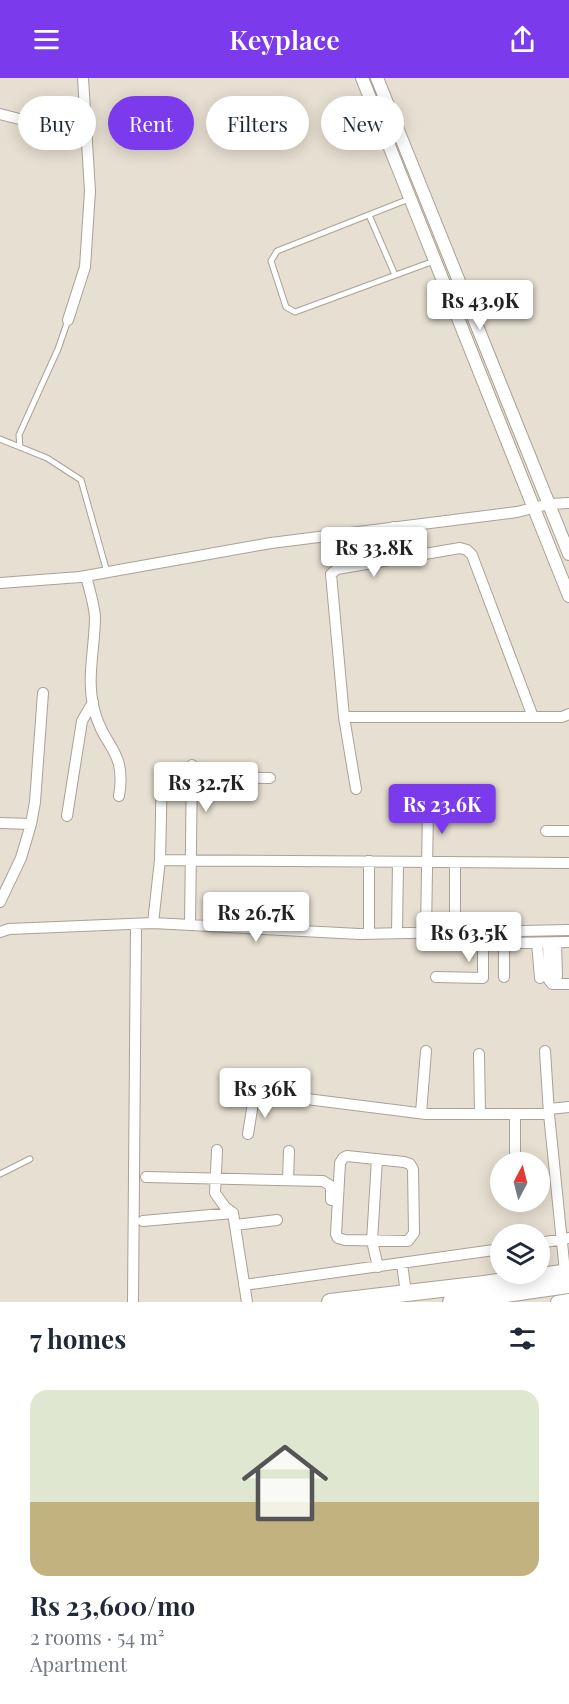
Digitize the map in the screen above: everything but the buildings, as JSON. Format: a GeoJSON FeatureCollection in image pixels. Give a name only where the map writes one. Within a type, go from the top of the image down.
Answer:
{"type":"FeatureCollection","features":[{"type":"Feature","properties":{"kind":"main road"},"geometry":{"type":"LineString","coordinates":[[330,1302],[568,1276]]}},
{"type":"Feature","properties":{"kind":"main road"},"geometry":{"type":"LineString","coordinates":[[451,1302],[568,1276]]}},
{"type":"Feature","properties":{"kind":"street"},"geometry":{"type":"LineString","coordinates":[[68,320],[85,267],[90,191],[83,78]]}},
{"type":"Feature","properties":{"kind":"street"},"geometry":{"type":"LineString","coordinates":[[362,78],[569,596]]}},
{"type":"Feature","properties":{"kind":"street"},"geometry":{"type":"LineString","coordinates":[[377,78],[569,554]]}},
{"type":"Feature","properties":{"kind":"street"},"geometry":{"type":"LineString","coordinates":[[0,114],[18,119]]}},
{"type":"Feature","properties":{"kind":"street"},"geometry":{"type":"LineString","coordinates":[[0,583],[86,576],[271,543],[533,509],[549,504],[569,504]]}},
{"type":"Feature","properties":{"kind":"street"},"geometry":{"type":"LineString","coordinates":[[393,527],[401,559]]}},
{"type":"Feature","properties":{"kind":"street"},"geometry":{"type":"LineString","coordinates":[[356,789],[344,717],[330,574],[337,568],[460,548],[467,550],[472,555],[533,717]]}},
{"type":"Feature","properties":{"kind":"street"},"geometry":{"type":"LineString","coordinates":[[86,576],[95,615],[91,668],[93,702],[97,718],[117,754],[120,765],[118,796]]}},
{"type":"Feature","properties":{"kind":"street"},"geometry":{"type":"LineString","coordinates":[[0,902],[21,858],[32,824],[43,693]]}},
{"type":"Feature","properties":{"kind":"street"},"geometry":{"type":"LineString","coordinates":[[67,816],[82,721],[93,702]]}},
{"type":"Feature","properties":{"kind":"street"},"geometry":{"type":"LineString","coordinates":[[344,717],[562,717],[569,714]]}},
{"type":"Feature","properties":{"kind":"street"},"geometry":{"type":"LineString","coordinates":[[190,925],[192,765]]}},
{"type":"Feature","properties":{"kind":"street"},"geometry":{"type":"LineString","coordinates":[[153,924],[160,860],[162,770]]}},
{"type":"Feature","properties":{"kind":"street"},"geometry":{"type":"LineString","coordinates":[[192,777],[270,778]]}},
{"type":"Feature","properties":{"kind":"street"},"geometry":{"type":"LineString","coordinates":[[426,932],[428,808]]}},
{"type":"Feature","properties":{"kind":"street"},"geometry":{"type":"LineString","coordinates":[[0,823],[32,824]]}},
{"type":"Feature","properties":{"kind":"street"},"geometry":{"type":"LineString","coordinates":[[546,831],[569,831]]}},
{"type":"Feature","properties":{"kind":"street"},"geometry":{"type":"LineString","coordinates":[[160,860],[569,863]]}},
{"type":"Feature","properties":{"kind":"street"},"geometry":{"type":"LineString","coordinates":[[369,861],[369,933]]}},
{"type":"Feature","properties":{"kind":"street"},"geometry":{"type":"LineString","coordinates":[[397,933],[398,862]]}},
{"type":"Feature","properties":{"kind":"street"},"geometry":{"type":"LineString","coordinates":[[455,862],[455,932]]}},
{"type":"Feature","properties":{"kind":"street"},"geometry":{"type":"LineString","coordinates":[[133,1302],[136,924]]}},
{"type":"Feature","properties":{"kind":"street"},"geometry":{"type":"LineString","coordinates":[[0,932],[9,929],[136,924],[369,933],[569,930]]}},
{"type":"Feature","properties":{"kind":"street"},"geometry":{"type":"LineString","coordinates":[[436,977],[483,978],[483,931]]}},
{"type":"Feature","properties":{"kind":"street"},"geometry":{"type":"LineString","coordinates":[[504,977],[504,948],[509,943],[569,942]]}},
{"type":"Feature","properties":{"kind":"street"},"geometry":{"type":"LineString","coordinates":[[547,943],[557,976]]}},
{"type":"Feature","properties":{"kind":"street"},"geometry":{"type":"LineString","coordinates":[[540,978],[547,943]]}},
{"type":"Feature","properties":{"kind":"street"},"geometry":{"type":"LineString","coordinates":[[547,943],[549,980],[552,984],[569,984]]}},
{"type":"Feature","properties":{"kind":"street"},"geometry":{"type":"LineString","coordinates":[[421,1113],[426,1051]]}},
{"type":"Feature","properties":{"kind":"street"},"geometry":{"type":"LineString","coordinates":[[545,1051],[549,1111],[568,1276]]}},
{"type":"Feature","properties":{"kind":"street"},"geometry":{"type":"LineString","coordinates":[[479,1054],[480,1114]]}},
{"type":"Feature","properties":{"kind":"street"},"geometry":{"type":"LineString","coordinates":[[248,1134],[254,1097],[259,1093],[421,1113],[515,1114],[569,1107]]}},
{"type":"Feature","properties":{"kind":"street"},"geometry":{"type":"LineString","coordinates":[[515,1114],[515,1152]]}},
{"type":"Feature","properties":{"kind":"street"},"geometry":{"type":"LineString","coordinates":[[217,1150],[215,1193],[225,1207],[233,1213],[247,1302]]}},
{"type":"Feature","properties":{"kind":"street"},"geometry":{"type":"LineString","coordinates":[[288,1180],[289,1150]]}},
{"type":"Feature","properties":{"kind":"street"},"geometry":{"type":"LineString","coordinates":[[347,1156],[404,1162],[410,1164],[413,1169],[414,1233],[408,1241],[372,1241],[341,1240],[336,1233],[342,1160],[347,1156]]}},
{"type":"Feature","properties":{"kind":"street"},"geometry":{"type":"LineString","coordinates":[[377,1159],[372,1241],[378,1267]]}},
{"type":"Feature","properties":{"kind":"street"},"geometry":{"type":"LineString","coordinates":[[146,1177],[328,1182],[331,1186],[331,1216]]}},
{"type":"Feature","properties":{"kind":"street"},"geometry":{"type":"LineString","coordinates":[[143,1221],[233,1213]]}},
{"type":"Feature","properties":{"kind":"street"},"geometry":{"type":"LineString","coordinates":[[235,1225],[277,1220]]}},
{"type":"Feature","properties":{"kind":"street"},"geometry":{"type":"LineString","coordinates":[[550,1241],[565,1239]]}},
{"type":"Feature","properties":{"kind":"street"},"geometry":{"type":"LineString","coordinates":[[244,1285],[490,1251]]}},
{"type":"Feature","properties":{"kind":"street"},"geometry":{"type":"LineString","coordinates":[[402,1264],[406,1293]]}},
{"type":"Feature","properties":{"kind":"street"},"geometry":{"type":"LineString","coordinates":[[557,1302],[569,1300]]}},
{"type":"Feature","properties":{"kind":"lane"},"geometry":{"type":"LineString","coordinates":[[411,199],[277,251],[272,261],[286,307],[296,312],[436,260]]}},
{"type":"Feature","properties":{"kind":"lane"},"geometry":{"type":"LineString","coordinates":[[369,215],[394,275]]}},
{"type":"Feature","properties":{"kind":"lane"},"geometry":{"type":"LineString","coordinates":[[20,447],[20,435],[68,320]]}},
{"type":"Feature","properties":{"kind":"lane"},"geometry":{"type":"LineString","coordinates":[[0,439],[47,458],[81,480],[106,572]]}},
{"type":"Feature","properties":{"kind":"lane"},"geometry":{"type":"LineString","coordinates":[[0,1174],[30,1159]]}}]}
